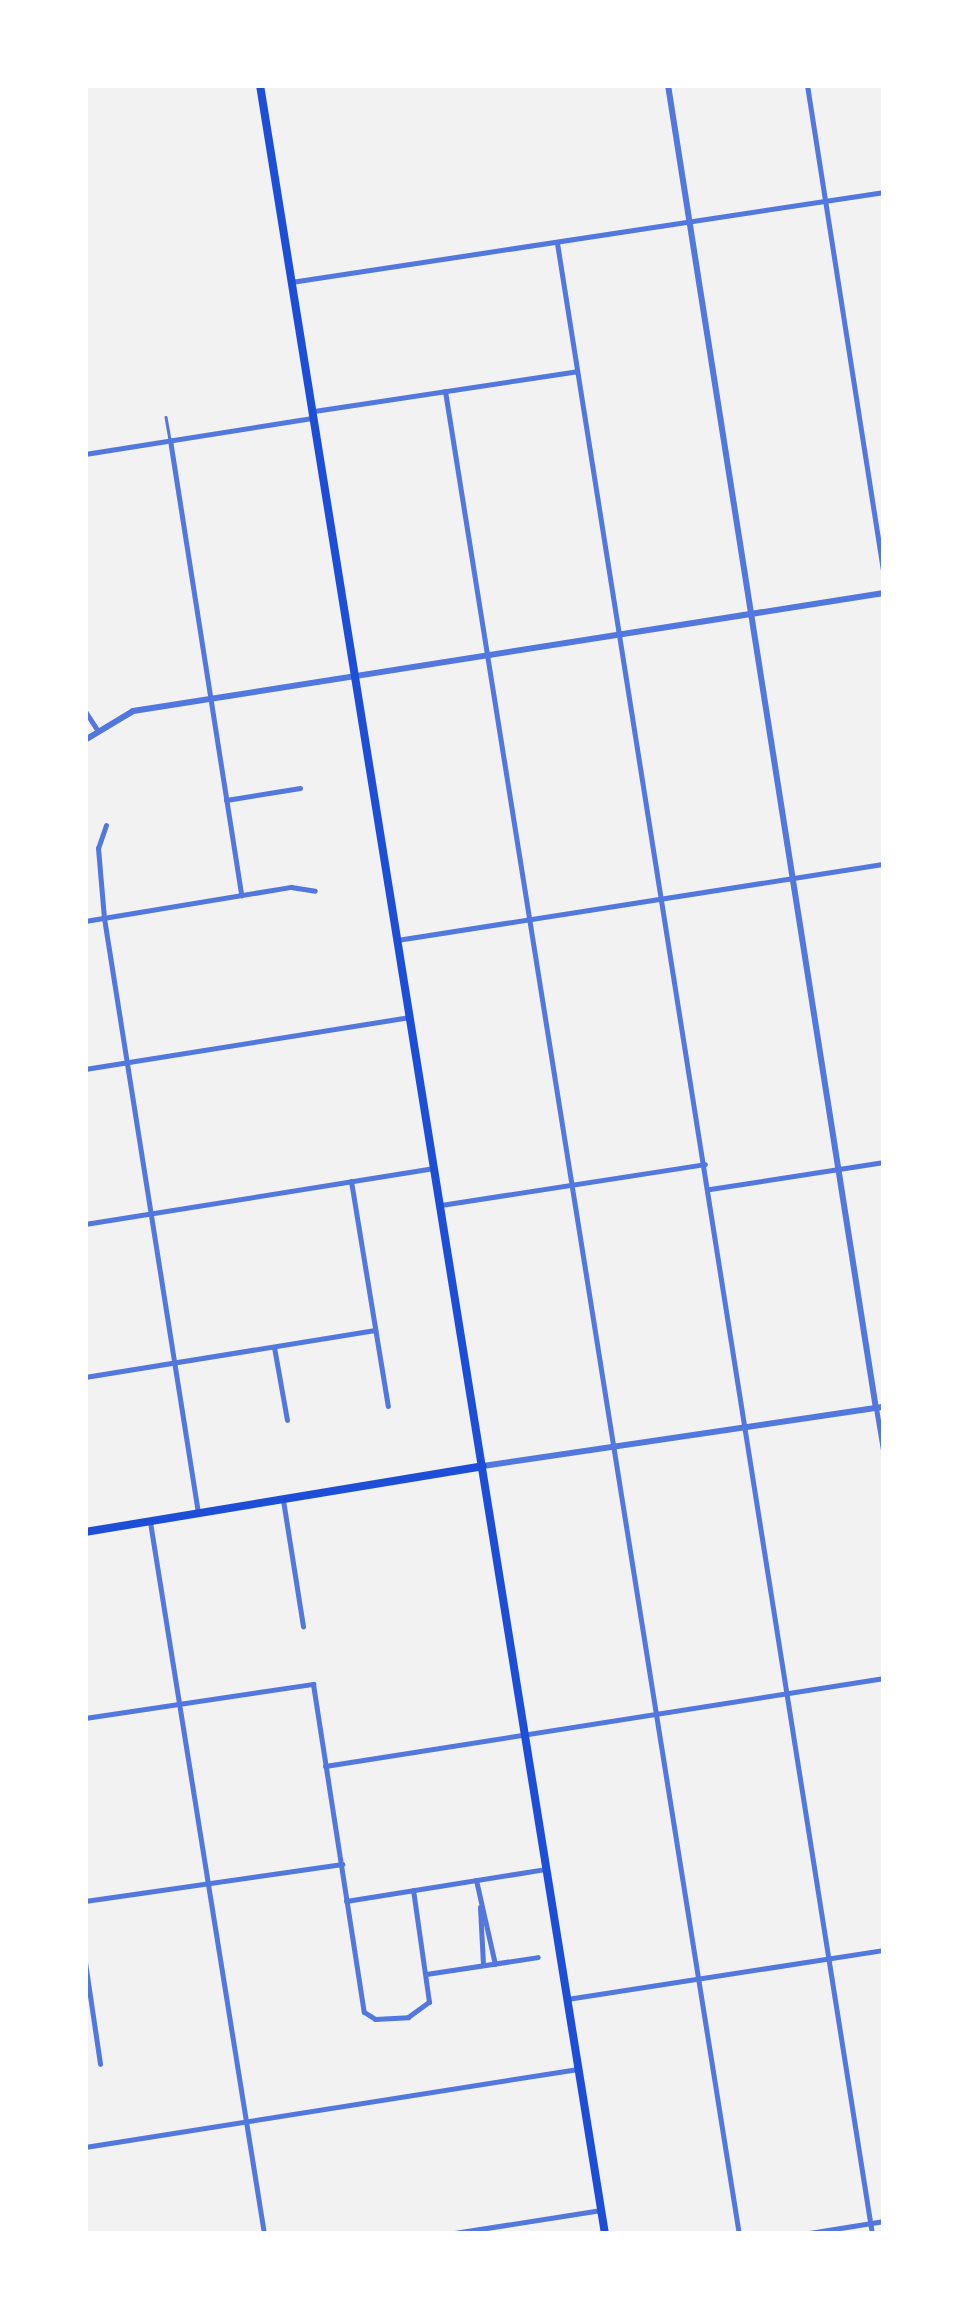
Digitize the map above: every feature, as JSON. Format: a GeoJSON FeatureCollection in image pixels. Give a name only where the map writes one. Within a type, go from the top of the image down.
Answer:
{"type":"FeatureCollection","features":[{"type":"Feature","properties":{"kind":"main road"},"geometry":{"type":"LineString","coordinates":[[260,85],[604,2234]]}},
{"type":"Feature","properties":{"kind":"main road"},"geometry":{"type":"LineString","coordinates":[[85,1532],[483,1466]]}},
{"type":"Feature","properties":{"kind":"street"},"geometry":{"type":"LineString","coordinates":[[669,85],[838,1170],[880,1407],[884,1456]]}},
{"type":"Feature","properties":{"kind":"street"},"geometry":{"type":"LineString","coordinates":[[807,85],[884,576]]}},
{"type":"Feature","properties":{"kind":"street"},"geometry":{"type":"LineString","coordinates":[[291,282],[884,192]]}},
{"type":"Feature","properties":{"kind":"street"},"geometry":{"type":"LineString","coordinates":[[557,243],[748,1428],[872,2234]]}},
{"type":"Feature","properties":{"kind":"street"},"geometry":{"type":"LineString","coordinates":[[85,454],[577,371]]}},
{"type":"Feature","properties":{"kind":"street"},"geometry":{"type":"LineString","coordinates":[[445,391],[739,2234]]}},
{"type":"Feature","properties":{"kind":"street"},"geometry":{"type":"LineString","coordinates":[[170,440],[240,895]]}},
{"type":"Feature","properties":{"kind":"street"},"geometry":{"type":"LineString","coordinates":[[85,740],[96,728],[124,713],[884,593]]}},
{"type":"Feature","properties":{"kind":"street"},"geometry":{"type":"LineString","coordinates":[[85,711],[96,728]]}},
{"type":"Feature","properties":{"kind":"street"},"geometry":{"type":"LineString","coordinates":[[226,800],[300,788]]}},
{"type":"Feature","properties":{"kind":"street"},"geometry":{"type":"LineString","coordinates":[[106,825],[98,848],[104,918],[198,1514]]}},
{"type":"Feature","properties":{"kind":"street"},"geometry":{"type":"LineString","coordinates":[[398,940],[884,864]]}},
{"type":"Feature","properties":{"kind":"street"},"geometry":{"type":"LineString","coordinates":[[85,920],[240,895],[315,891]]}},
{"type":"Feature","properties":{"kind":"street"},"geometry":{"type":"LineString","coordinates":[[85,1069],[410,1018]]}},
{"type":"Feature","properties":{"kind":"street"},"geometry":{"type":"LineString","coordinates":[[710,1189],[884,1162]]}},
{"type":"Feature","properties":{"kind":"street"},"geometry":{"type":"LineString","coordinates":[[440,1205],[705,1164]]}},
{"type":"Feature","properties":{"kind":"street"},"geometry":{"type":"LineString","coordinates":[[85,1224],[433,1168]]}},
{"type":"Feature","properties":{"kind":"street"},"geometry":{"type":"LineString","coordinates":[[351,1181],[388,1406]]}},
{"type":"Feature","properties":{"kind":"street"},"geometry":{"type":"LineString","coordinates":[[85,1377],[375,1330]]}},
{"type":"Feature","properties":{"kind":"street"},"geometry":{"type":"LineString","coordinates":[[274,1347],[287,1420]]}},
{"type":"Feature","properties":{"kind":"street"},"geometry":{"type":"LineString","coordinates":[[483,1466],[880,1407]]}},
{"type":"Feature","properties":{"kind":"street"},"geometry":{"type":"LineString","coordinates":[[283,1500],[303,1626]]}},
{"type":"Feature","properties":{"kind":"street"},"geometry":{"type":"LineString","coordinates":[[150,1522],[264,2234]]}},
{"type":"Feature","properties":{"kind":"street"},"geometry":{"type":"LineString","coordinates":[[325,1766],[884,1678]]}},
{"type":"Feature","properties":{"kind":"street"},"geometry":{"type":"LineString","coordinates":[[85,1718],[313,1684],[364,2012],[388,2021],[429,2002],[413,1890]]}},
{"type":"Feature","properties":{"kind":"street"},"geometry":{"type":"LineString","coordinates":[[85,1901],[342,1864]]}},
{"type":"Feature","properties":{"kind":"street"},"geometry":{"type":"LineString","coordinates":[[346,1901],[546,1869]]}},
{"type":"Feature","properties":{"kind":"street"},"geometry":{"type":"LineString","coordinates":[[476,1880],[483,1966]]}},
{"type":"Feature","properties":{"kind":"street"},"geometry":{"type":"LineString","coordinates":[[480,1907],[495,1964]]}},
{"type":"Feature","properties":{"kind":"street"},"geometry":{"type":"LineString","coordinates":[[567,1998],[884,1950]]}},
{"type":"Feature","properties":{"kind":"street"},"geometry":{"type":"LineString","coordinates":[[426,1974],[538,1957]]}},
{"type":"Feature","properties":{"kind":"street"},"geometry":{"type":"LineString","coordinates":[[85,1962],[100,2064]]}},
{"type":"Feature","properties":{"kind":"street"},"geometry":{"type":"LineString","coordinates":[[85,2147],[578,2069]]}},
{"type":"Feature","properties":{"kind":"street"},"geometry":{"type":"LineString","coordinates":[[448,2234],[601,2210]]}},
{"type":"Feature","properties":{"kind":"street"},"geometry":{"type":"LineString","coordinates":[[803,2234],[884,2222]]}},
{"type":"Feature","properties":{"kind":"lane"},"geometry":{"type":"LineString","coordinates":[[166,418],[170,440]]}}]}
